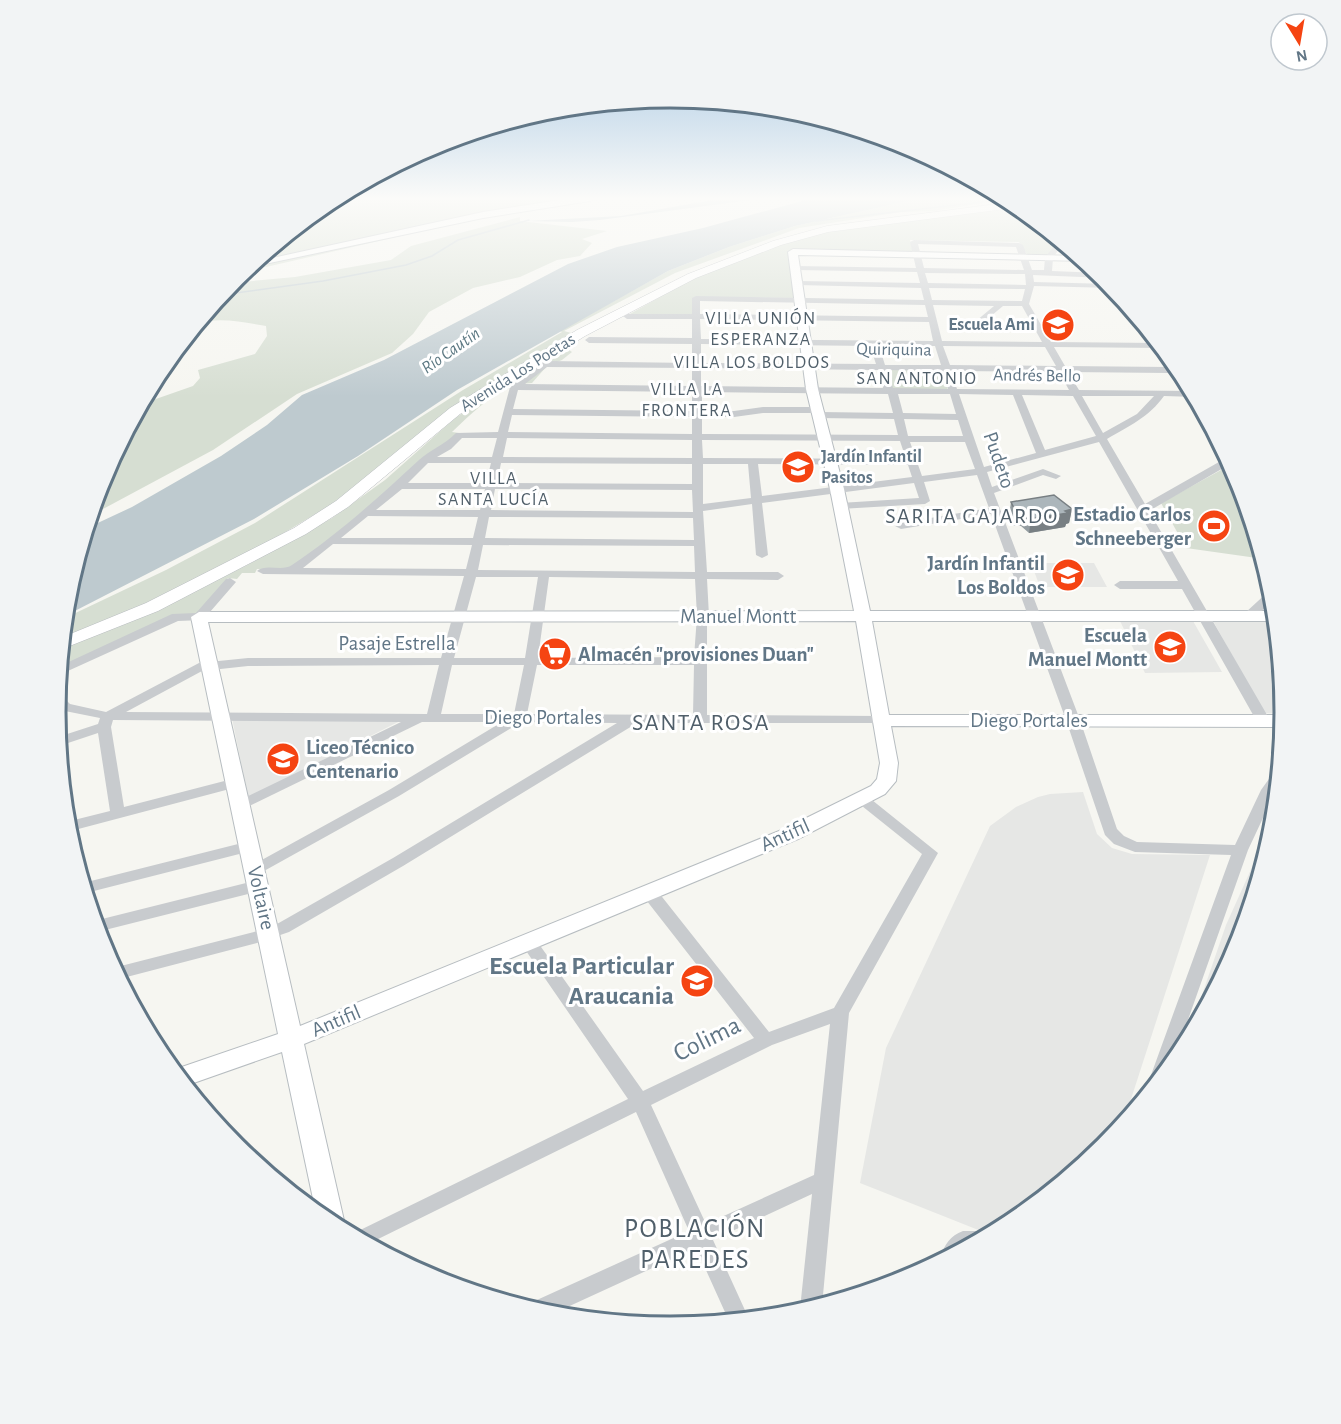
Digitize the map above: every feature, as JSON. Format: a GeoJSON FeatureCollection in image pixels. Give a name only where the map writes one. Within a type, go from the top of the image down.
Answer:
{"type":"FeatureCollection","features":[{"type":"Feature","properties":{"kind":"main road","name":"Avenida Los Poetas"},"geometry":{"type":"LineString","coordinates":[[70,642],[152,607],[300,531],[342,504],[455,411],[581,333],[692,276],[722,264]]}},
{"type":"Feature","properties":{"kind":"street","name":"Antifil"},"geometry":{"type":"LineString","coordinates":[[187,1075],[292,1039],[528,940],[791,834],[878,790],[888,776],[889,763],[863,616],[837,489],[828,461],[812,389],[795,264]]}},
{"type":"Feature","properties":{"kind":"street","name":"Pudeto"},"geometry":{"type":"LineString","coordinates":[[920,264],[938,344],[969,439],[1073,720],[1110,831],[1119,840],[1135,847],[1240,850]]}},
{"type":"Feature","properties":{"kind":"street"},"geometry":{"type":"LineString","coordinates":[[1027,264],[1030,286],[1025,304],[1263,720]]}},
{"type":"Feature","properties":{"kind":"street"},"geometry":{"type":"LineString","coordinates":[[1048,273],[1049,264]]}},
{"type":"Feature","properties":{"kind":"street"},"geometry":{"type":"LineString","coordinates":[[796,268],[1087,275]]}},
{"type":"Feature","properties":{"kind":"street"},"geometry":{"type":"LineString","coordinates":[[798,283],[1099,286]]}},
{"type":"Feature","properties":{"kind":"street"},"geometry":{"type":"LineString","coordinates":[[700,718],[703,616],[698,511],[696,298],[1025,304]]}},
{"type":"Feature","properties":{"kind":"street"},"geometry":{"type":"LineString","coordinates":[[979,323],[1002,303]]}},
{"type":"Feature","properties":{"kind":"street"},"geometry":{"type":"LineString","coordinates":[[627,316],[933,320]]}},
{"type":"Feature","properties":{"kind":"street"},"geometry":{"type":"LineString","coordinates":[[589,340],[1151,346]]}},
{"type":"Feature","properties":{"kind":"street"},"geometry":{"type":"LineString","coordinates":[[840,506],[925,501],[874,343]]}},
{"type":"Feature","properties":{"kind":"street","name":"Quiriquina"},"geometry":{"type":"LineString","coordinates":[[518,387],[548,364],[1168,370]]}},
{"type":"Feature","properties":{"kind":"street"},"geometry":{"type":"LineString","coordinates":[[241,805],[427,717],[447,662],[457,617],[471,573],[501,435],[513,389],[518,387]]}},
{"type":"Feature","properties":{"kind":"street","name":"Andrés Bello"},"geometry":{"type":"LineString","coordinates":[[518,387],[576,400],[626,400],[697,388],[1184,394]]}},
{"type":"Feature","properties":{"kind":"street"},"geometry":{"type":"LineString","coordinates":[[759,389],[763,410]]}},
{"type":"Feature","properties":{"kind":"street"},"geometry":{"type":"LineString","coordinates":[[1016,392],[1041,453]]}},
{"type":"Feature","properties":{"kind":"street"},"geometry":{"type":"LineString","coordinates":[[366,513],[698,511],[756,500],[980,471],[1101,438],[1140,416],[1161,394]]}},
{"type":"Feature","properties":{"kind":"street"},"geometry":{"type":"LineString","coordinates":[[507,412],[576,400],[626,400],[697,414],[734,414],[763,410],[962,417]]}},
{"type":"Feature","properties":{"kind":"street"},"geometry":{"type":"LineString","coordinates":[[292,571],[399,486],[424,460],[447,447],[459,435],[969,439]]}},
{"type":"Feature","properties":{"kind":"street"},"geometry":{"type":"LineString","coordinates":[[424,460],[911,462]]}},
{"type":"Feature","properties":{"kind":"street"},"geometry":{"type":"LineString","coordinates":[[753,461],[762,555]]}},
{"type":"Feature","properties":{"kind":"street"},"geometry":{"type":"LineString","coordinates":[[1142,510],[1222,465]]}},
{"type":"Feature","properties":{"kind":"street"},"geometry":{"type":"LineString","coordinates":[[988,492],[1043,472],[1056,476]]}},
{"type":"Feature","properties":{"kind":"street"},"geometry":{"type":"LineString","coordinates":[[399,486],[698,487]]}},
{"type":"Feature","properties":{"kind":"street"},"geometry":{"type":"LineString","coordinates":[[901,526],[995,510]]}},
{"type":"Feature","properties":{"kind":"street"},"geometry":{"type":"LineString","coordinates":[[331,541],[699,543]]}},
{"type":"Feature","properties":{"kind":"street"},"geometry":{"type":"LineString","coordinates":[[263,571],[778,576]]}},
{"type":"Feature","properties":{"kind":"street"},"geometry":{"type":"LineString","coordinates":[[105,923],[257,878],[520,717],[544,574]]}},
{"type":"Feature","properties":{"kind":"street"},"geometry":{"type":"LineString","coordinates":[[67,668],[176,617],[199,617],[230,582]]}},
{"type":"Feature","properties":{"kind":"street"},"geometry":{"type":"LineString","coordinates":[[1120,585],[1186,585]]}},
{"type":"Feature","properties":{"kind":"street"},"geometry":{"type":"LineString","coordinates":[[1249,616],[1264,602]]}},
{"type":"Feature","properties":{"kind":"street","name":"Manuel Montt"},"geometry":{"type":"LineString","coordinates":[[199,617],[1267,616]]}},
{"type":"Feature","properties":{"kind":"street","name":"Voltaire"},"geometry":{"type":"LineString","coordinates":[[199,617],[329,1211]]}},
{"type":"Feature","properties":{"kind":"street","name":"Pasaje Estrella"},"geometry":{"type":"LineString","coordinates":[[106,722],[194,669],[210,664],[700,661]]}},
{"type":"Feature","properties":{"kind":"street","name":"Diego Portales"},"geometry":{"type":"LineString","coordinates":[[66,708],[106,722]]}},
{"type":"Feature","properties":{"kind":"street","name":"Diego Portales"},"geometry":{"type":"LineString","coordinates":[[67,738],[106,722],[221,716],[1275,721]]}},
{"type":"Feature","properties":{"kind":"street"},"geometry":{"type":"LineString","coordinates":[[124,970],[269,933],[293,924],[635,718]]}},
{"type":"Feature","properties":{"kind":"street"},"geometry":{"type":"LineString","coordinates":[[106,722],[118,814]]}},
{"type":"Feature","properties":{"kind":"street"},"geometry":{"type":"LineString","coordinates":[[77,824],[236,783]]}},
{"type":"Feature","properties":{"kind":"street"},"geometry":{"type":"LineString","coordinates":[[1166,1058],[1240,850],[1270,787]]}},
{"type":"Feature","properties":{"kind":"street"},"geometry":{"type":"LineString","coordinates":[[812,1299],[840,1013],[930,853],[862,799]]}},
{"type":"Feature","properties":{"kind":"street"},"geometry":{"type":"LineString","coordinates":[[92,886],[250,846]]}},
{"type":"Feature","properties":{"kind":"street"},"geometry":{"type":"LineString","coordinates":[[649,892],[766,1040]]}},
{"type":"Feature","properties":{"kind":"street"},"geometry":{"type":"LineString","coordinates":[[528,940],[640,1101],[736,1312]]}},
{"type":"Feature","properties":{"kind":"street","name":"Colima"},"geometry":{"type":"LineString","coordinates":[[366,1235],[766,1040],[840,1013]]}},
{"type":"Feature","properties":{"kind":"street"},"geometry":{"type":"LineString","coordinates":[[550,1304],[825,1179]]}},
{"type":"Feature","properties":{"kind":"shaded area"},"geometry":{"type":"Polygon","coordinates":[[[366,264],[547,264],[520,277],[473,288],[429,312],[413,334],[392,353],[297,394],[213,450],[101,510],[128,445],[153,400],[193,386],[200,378],[198,370],[255,354],[267,336],[266,326],[223,320],[210,321],[216,313],[247,282],[295,277],[366,264]]]}},
{"type":"Feature","properties":{"kind":"shaded area"},"geometry":{"type":"Polygon","coordinates":[[[685,264],[699,264],[675,273],[564,331],[575,334],[463,401],[362,482],[329,506],[282,534],[154,603],[71,635],[75,613],[166,570],[255,523],[463,390],[562,332],[560,331],[668,271],[685,264]]]}},
{"type":"Feature","properties":{"kind":"shaded area"},"geometry":{"type":"Polygon","coordinates":[[[729,264],[794,264],[798,298],[695,297],[696,316],[628,315],[694,278],[729,264]]]}},
{"type":"Feature","properties":{"kind":"shaded area"},"geometry":{"type":"Polygon","coordinates":[[[566,348],[572,352],[562,360],[547,366],[532,383],[509,388],[479,407],[452,432],[459,433],[328,541],[287,570],[257,569],[255,573],[242,573],[237,579],[228,578],[198,612],[68,666],[70,646],[153,611],[247,565],[332,518],[385,480],[455,418],[566,348]]]}},
{"type":"Feature","properties":{"kind":"shaded area"},"geometry":{"type":"Polygon","coordinates":[[[886,369],[941,369],[948,390],[891,389],[886,369]]]}},
{"type":"Feature","properties":{"kind":"shaded area","name":"Estadio Carlos Schneeberger"},"geometry":{"type":"Polygon","coordinates":[[[1224,469],[1243,518],[1254,558],[1186,548],[1161,503],[1224,469]]]}},
{"type":"Feature","properties":{"kind":"shaded area","name":"Jardín Infantil Los Boldos"},"geometry":{"type":"Polygon","coordinates":[[[1031,563],[1094,563],[1107,587],[1040,587],[1031,563]]]}},
{"type":"Feature","properties":{"kind":"shaded area"},"geometry":{"type":"Polygon","coordinates":[[[1267,618],[1274,672],[1275,714],[1264,713],[1212,619],[1267,618]]]}},
{"type":"Feature","properties":{"kind":"shaded area","name":"Escuela Manuel Montt"},"geometry":{"type":"Polygon","coordinates":[[[1120,621],[1193,621],[1222,672],[1145,673],[1120,621]]]}},
{"type":"Feature","properties":{"kind":"shaded area","name":"Liceo Técnico Centenario"},"geometry":{"type":"Polygon","coordinates":[[[232,718],[402,720],[248,798],[232,718]]]}},
{"type":"Feature","properties":{"kind":"shaded area"},"geometry":{"type":"Polygon","coordinates":[[[1083,792],[1097,834],[1112,848],[1132,854],[1210,855],[1129,1106],[1069,1166],[1038,1192],[981,1231],[860,1183],[886,1048],[990,826],[1016,807],[1050,794],[1083,792]]]}},
{"type":"Feature","properties":{"kind":"shaded area"},"geometry":{"type":"Polygon","coordinates":[[[1257,857],[1243,906],[1229,943],[1198,1007],[1226,925],[1257,857]]]}},
{"type":"Feature","properties":{"kind":"water","name":"Río Cautín"},"geometry":{"type":"Polygon","coordinates":[[[567,264],[685,264],[668,271],[457,390],[358,456],[254,519],[75,611],[96,524],[132,507],[221,456],[267,425],[302,395],[384,360],[567,264]]]}},
{"type":"Feature","properties":{"kind":"building"},"geometry":{"type":"Polygon","coordinates":[[[1054,495],[1072,509],[1065,511],[1068,513],[1031,519],[1023,512],[1016,512],[1011,502],[1054,495]]]}},
{"type":"Feature","properties":{"kind":"waterway"},"geometry":{"type":"LineString","coordinates":[[235,293],[323,281],[408,264]]}},
{"type":"Feature","properties":{"kind":"place","name":"Escuela Ami"},"geometry":{"type":"Point","coordinates":[1058,325]}},
{"type":"Feature","properties":{"kind":"place","name":"Jardín Infantil Pasitos"},"geometry":{"type":"Point","coordinates":[798,467]}},
{"type":"Feature","properties":{"kind":"place","name":"Estadio Carlos Schneeberger"},"geometry":{"type":"Point","coordinates":[1214,526]}},
{"type":"Feature","properties":{"kind":"place","name":"Jardín Infantil Los Boldos"},"geometry":{"type":"Point","coordinates":[1068,575]}},
{"type":"Feature","properties":{"kind":"place","name":"Escuela Manuel Montt"},"geometry":{"type":"Point","coordinates":[1170,647]}},
{"type":"Feature","properties":{"kind":"place","name":"Almacén \"provisiones Duan\""},"geometry":{"type":"Point","coordinates":[555,654]}},
{"type":"Feature","properties":{"kind":"place","name":"Liceo Técnico Centenario"},"geometry":{"type":"Point","coordinates":[283,759]}},
{"type":"Feature","properties":{"kind":"place","name":"Escuela Particular Araucania"},"geometry":{"type":"Point","coordinates":[697,981]}},
{"type":"Feature","properties":{"kind":"district","name":"VILLA UNIÓN ESPERANZA"},"geometry":{"type":"Point","coordinates":[761,329]}},
{"type":"Feature","properties":{"kind":"district","name":"VILLA LOS BOLDOS"},"geometry":{"type":"Point","coordinates":[752,363]}},
{"type":"Feature","properties":{"kind":"district","name":"SAN ANTONIO"},"geometry":{"type":"Point","coordinates":[917,379]}},
{"type":"Feature","properties":{"kind":"district","name":"VILLA LA FRONTERA"},"geometry":{"type":"Point","coordinates":[687,400]}},
{"type":"Feature","properties":{"kind":"district","name":"VILLA SANTA LUCÍA"},"geometry":{"type":"Point","coordinates":[494,489]}},
{"type":"Feature","properties":{"kind":"district","name":"SARITA GAJARDO"},"geometry":{"type":"Point","coordinates":[972,516]}},
{"type":"Feature","properties":{"kind":"district","name":"SANTA ROSA"},"geometry":{"type":"Point","coordinates":[701,723]}},
{"type":"Feature","properties":{"kind":"district","name":"POBLACIÓN PAREDES"},"geometry":{"type":"Point","coordinates":[695,1244]}}]}
